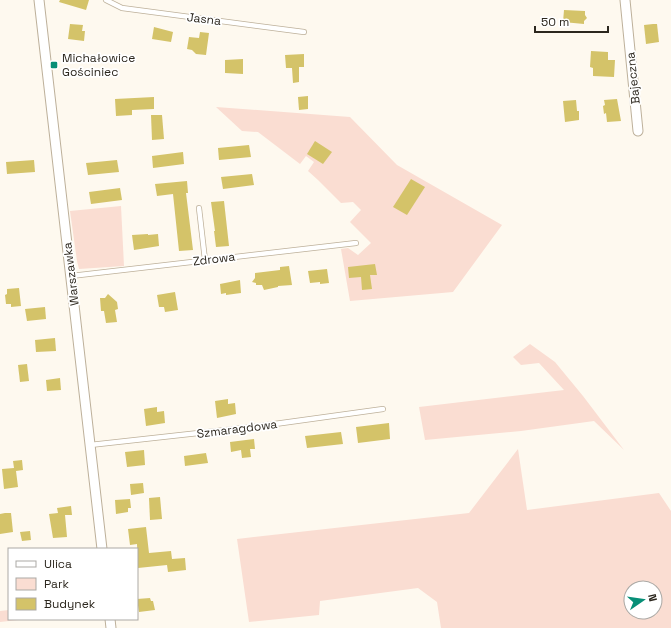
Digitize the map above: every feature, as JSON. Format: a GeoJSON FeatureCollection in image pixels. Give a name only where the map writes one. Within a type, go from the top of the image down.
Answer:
{"type":"FeatureCollection","features":[{"type":"Feature","properties":{"kind":"street","name":"Warszawka"},"geometry":{"type":"LineString","coordinates":[[39,0],[102,548]]}},
{"type":"Feature","properties":{"kind":"street","name":"Bajeczna"},"geometry":{"type":"LineString","coordinates":[[625,0],[638,132]]}},
{"type":"Feature","properties":{"kind":"lane","name":"Jasna"},"geometry":{"type":"LineString","coordinates":[[106,0],[122,8],[304,32]]}},
{"type":"Feature","properties":{"kind":"lane"},"geometry":{"type":"LineString","coordinates":[[199,208],[205,260]]}},
{"type":"Feature","properties":{"kind":"lane","name":"Zdrowa"},"geometry":{"type":"LineString","coordinates":[[71,276],[356,243]]}},
{"type":"Feature","properties":{"kind":"lane","name":"Szmaragdowa"},"geometry":{"type":"LineString","coordinates":[[90,445],[253,427],[383,409]]}},
{"type":"Feature","properties":{"kind":"green space"},"geometry":{"type":"Polygon","coordinates":[[[216,107],[350,117],[397,165],[502,225],[453,292],[350,301],[341,249],[348,248],[358,255],[371,243],[350,222],[361,210],[353,202],[341,203],[308,171],[314,162],[306,156],[300,164],[258,132],[242,131],[216,107]]]}},
{"type":"Feature","properties":{"kind":"green space"},"geometry":{"type":"Polygon","coordinates":[[[121,206],[124,266],[79,269],[70,211],[121,206]]]}},
{"type":"Feature","properties":{"kind":"green space"},"geometry":{"type":"Polygon","coordinates":[[[530,344],[555,362],[624,450],[594,421],[521,431],[425,440],[419,407],[564,390],[539,363],[521,365],[513,357],[530,344]]]}},
{"type":"Feature","properties":{"kind":"green space"},"geometry":{"type":"Polygon","coordinates":[[[518,449],[527,510],[659,493],[671,511],[671,628],[441,628],[437,602],[418,588],[320,601],[319,615],[249,622],[237,539],[469,513],[518,449]]]}},
{"type":"Feature","properties":{"kind":"green space"},"geometry":{"type":"Polygon","coordinates":[[[8,610],[8,620],[18,620],[0,622],[0,611],[8,610]]]}},
{"type":"Feature","properties":{"kind":"building"},"geometry":{"type":"Polygon","coordinates":[[[60,0],[89,0],[86,10],[59,2],[60,0]]]}},
{"type":"Feature","properties":{"kind":"building"},"geometry":{"type":"Polygon","coordinates":[[[564,10],[585,11],[587,18],[584,21],[584,24],[563,22],[564,10]]]}},
{"type":"Feature","properties":{"kind":"building"},"geometry":{"type":"Polygon","coordinates":[[[70,24],[83,25],[82,31],[85,31],[84,41],[68,39],[70,24]]]}},
{"type":"Feature","properties":{"kind":"building"},"geometry":{"type":"Polygon","coordinates":[[[657,24],[659,42],[646,44],[644,25],[657,24]]]}},
{"type":"Feature","properties":{"kind":"building"},"geometry":{"type":"Polygon","coordinates":[[[154,27],[173,32],[171,42],[152,39],[154,27]]]}},
{"type":"Feature","properties":{"kind":"building"},"geometry":{"type":"Polygon","coordinates":[[[200,32],[209,33],[206,55],[196,54],[192,50],[187,49],[189,37],[199,38],[200,32]]]}},
{"type":"Feature","properties":{"kind":"building"},"geometry":{"type":"Polygon","coordinates":[[[591,51],[608,52],[608,60],[615,60],[614,77],[593,76],[593,68],[590,67],[591,51]]]}},
{"type":"Feature","properties":{"kind":"building"},"geometry":{"type":"Polygon","coordinates":[[[304,54],[304,67],[299,67],[299,82],[293,83],[292,68],[286,68],[285,55],[304,54]]]}},
{"type":"Feature","properties":{"kind":"building"},"geometry":{"type":"Polygon","coordinates":[[[243,59],[243,74],[225,73],[225,60],[243,59]]]}},
{"type":"Feature","properties":{"kind":"building"},"geometry":{"type":"Polygon","coordinates":[[[308,96],[308,109],[299,110],[298,97],[308,96]]]}},
{"type":"Feature","properties":{"kind":"building"},"geometry":{"type":"Polygon","coordinates":[[[154,97],[154,109],[132,110],[132,115],[116,116],[115,99],[154,97]]]}},
{"type":"Feature","properties":{"kind":"building"},"geometry":{"type":"Polygon","coordinates":[[[617,99],[621,121],[607,122],[606,113],[604,114],[604,100],[617,99]]]}},
{"type":"Feature","properties":{"kind":"building"},"geometry":{"type":"Polygon","coordinates":[[[576,100],[577,111],[579,111],[579,120],[565,122],[563,101],[576,100]]]}},
{"type":"Feature","properties":{"kind":"building"},"geometry":{"type":"Polygon","coordinates":[[[151,115],[162,115],[164,139],[152,140],[151,115]]]}},
{"type":"Feature","properties":{"kind":"building"},"geometry":{"type":"Polygon","coordinates":[[[315,141],[332,152],[323,164],[307,154],[315,141]]]}},
{"type":"Feature","properties":{"kind":"building"},"geometry":{"type":"Polygon","coordinates":[[[249,145],[251,157],[219,160],[218,148],[249,145]]]}},
{"type":"Feature","properties":{"kind":"building"},"geometry":{"type":"Polygon","coordinates":[[[183,152],[184,164],[153,168],[152,156],[183,152]]]}},
{"type":"Feature","properties":{"kind":"building"},"geometry":{"type":"Polygon","coordinates":[[[34,160],[35,172],[7,174],[6,162],[34,160]]]}},
{"type":"Feature","properties":{"kind":"building"},"geometry":{"type":"Polygon","coordinates":[[[117,160],[119,172],[88,175],[86,163],[117,160]]]}},
{"type":"Feature","properties":{"kind":"building"},"geometry":{"type":"Polygon","coordinates":[[[252,174],[254,185],[223,189],[221,177],[252,174]]]}},
{"type":"Feature","properties":{"kind":"building"},"geometry":{"type":"Polygon","coordinates":[[[411,179],[425,187],[407,215],[393,207],[411,179]]]}},
{"type":"Feature","properties":{"kind":"building"},"geometry":{"type":"Polygon","coordinates":[[[187,181],[188,193],[186,193],[193,250],[179,251],[173,194],[157,196],[155,184],[187,181]]]}},
{"type":"Feature","properties":{"kind":"building"},"geometry":{"type":"Polygon","coordinates":[[[120,188],[122,200],[91,204],[89,192],[120,188]]]}},
{"type":"Feature","properties":{"kind":"building"},"geometry":{"type":"Polygon","coordinates":[[[224,201],[229,246],[216,247],[211,202],[224,201]]]}},
{"type":"Feature","properties":{"kind":"building"},"geometry":{"type":"Polygon","coordinates":[[[158,234],[159,246],[134,250],[132,235],[158,234]]]}},
{"type":"Feature","properties":{"kind":"building"},"geometry":{"type":"Polygon","coordinates":[[[375,264],[377,275],[370,275],[372,289],[362,290],[361,277],[349,278],[348,267],[375,264]]]}},
{"type":"Feature","properties":{"kind":"building"},"geometry":{"type":"Polygon","coordinates":[[[289,266],[292,285],[278,286],[264,290],[262,285],[256,285],[256,283],[252,282],[255,278],[255,273],[280,270],[280,267],[289,266]]]}},
{"type":"Feature","properties":{"kind":"building"},"geometry":{"type":"Polygon","coordinates":[[[327,269],[329,283],[310,283],[308,271],[327,269]]]}},
{"type":"Feature","properties":{"kind":"building"},"geometry":{"type":"Polygon","coordinates":[[[240,280],[241,293],[226,295],[226,293],[221,294],[220,284],[240,280]]]}},
{"type":"Feature","properties":{"kind":"building"},"geometry":{"type":"Polygon","coordinates":[[[19,288],[21,306],[11,307],[11,304],[6,304],[5,295],[7,294],[7,289],[19,288]]]}},
{"type":"Feature","properties":{"kind":"building"},"geometry":{"type":"Polygon","coordinates":[[[175,292],[178,310],[165,312],[164,307],[159,307],[157,295],[175,292]]]}},
{"type":"Feature","properties":{"kind":"building"},"geometry":{"type":"Polygon","coordinates":[[[108,294],[117,302],[118,309],[115,310],[117,322],[106,323],[104,311],[101,311],[100,298],[105,298],[108,294]]]}},
{"type":"Feature","properties":{"kind":"building"},"geometry":{"type":"Polygon","coordinates":[[[45,307],[46,319],[27,321],[25,309],[45,307]]]}},
{"type":"Feature","properties":{"kind":"building"},"geometry":{"type":"Polygon","coordinates":[[[55,338],[56,351],[36,352],[35,340],[55,338]]]}},
{"type":"Feature","properties":{"kind":"building"},"geometry":{"type":"Polygon","coordinates":[[[27,364],[29,381],[20,382],[18,365],[27,364]]]}},
{"type":"Feature","properties":{"kind":"building"},"geometry":{"type":"Polygon","coordinates":[[[60,378],[61,390],[47,391],[46,380],[60,378]]]}},
{"type":"Feature","properties":{"kind":"building"},"geometry":{"type":"Polygon","coordinates":[[[228,399],[228,404],[235,403],[236,414],[217,418],[215,401],[228,399]]]}},
{"type":"Feature","properties":{"kind":"building"},"geometry":{"type":"Polygon","coordinates":[[[157,407],[157,412],[164,411],[165,423],[146,426],[144,409],[157,407]]]}},
{"type":"Feature","properties":{"kind":"building"},"geometry":{"type":"Polygon","coordinates":[[[389,423],[390,439],[358,443],[356,427],[389,423]]]}},
{"type":"Feature","properties":{"kind":"building"},"geometry":{"type":"Polygon","coordinates":[[[341,432],[343,444],[307,448],[305,436],[341,432]]]}},
{"type":"Feature","properties":{"kind":"building"},"geometry":{"type":"Polygon","coordinates":[[[254,439],[255,449],[250,449],[251,457],[242,458],[241,450],[231,452],[230,442],[254,439]]]}},
{"type":"Feature","properties":{"kind":"building"},"geometry":{"type":"Polygon","coordinates":[[[144,450],[145,465],[127,467],[125,452],[144,450]]]}},
{"type":"Feature","properties":{"kind":"building"},"geometry":{"type":"Polygon","coordinates":[[[206,453],[208,463],[185,466],[184,456],[206,453]]]}},
{"type":"Feature","properties":{"kind":"building"},"geometry":{"type":"Polygon","coordinates":[[[22,460],[23,470],[16,471],[18,487],[4,489],[2,469],[14,468],[13,461],[22,460]]]}},
{"type":"Feature","properties":{"kind":"building"},"geometry":{"type":"Polygon","coordinates":[[[143,483],[144,493],[131,495],[130,484],[143,483]]]}},
{"type":"Feature","properties":{"kind":"building"},"geometry":{"type":"Polygon","coordinates":[[[160,497],[162,519],[150,520],[149,498],[160,497]]]}},
{"type":"Feature","properties":{"kind":"building"},"geometry":{"type":"Polygon","coordinates":[[[130,499],[131,508],[128,508],[128,512],[116,514],[115,500],[130,499]]]}},
{"type":"Feature","properties":{"kind":"building"},"geometry":{"type":"Polygon","coordinates":[[[71,506],[72,515],[65,515],[67,537],[53,538],[49,514],[58,513],[57,508],[71,506]]]}},
{"type":"Feature","properties":{"kind":"building"},"geometry":{"type":"Polygon","coordinates":[[[11,513],[13,532],[0,534],[0,514],[11,513]]]}},
{"type":"Feature","properties":{"kind":"building"},"geometry":{"type":"Polygon","coordinates":[[[146,527],[149,553],[171,551],[172,559],[185,558],[186,570],[168,572],[167,565],[138,568],[137,544],[130,545],[128,529],[146,527]]]}},
{"type":"Feature","properties":{"kind":"building"},"geometry":{"type":"Polygon","coordinates":[[[30,531],[31,540],[22,541],[20,532],[30,531]]]}},
{"type":"Feature","properties":{"kind":"building"},"geometry":{"type":"Polygon","coordinates":[[[150,598],[151,601],[153,601],[155,610],[139,612],[138,599],[150,598]]]}},
{"type":"Feature","properties":{"kind":"place","name":"Michałowice Gościniec"},"geometry":{"type":"Point","coordinates":[54,65]}}]}
